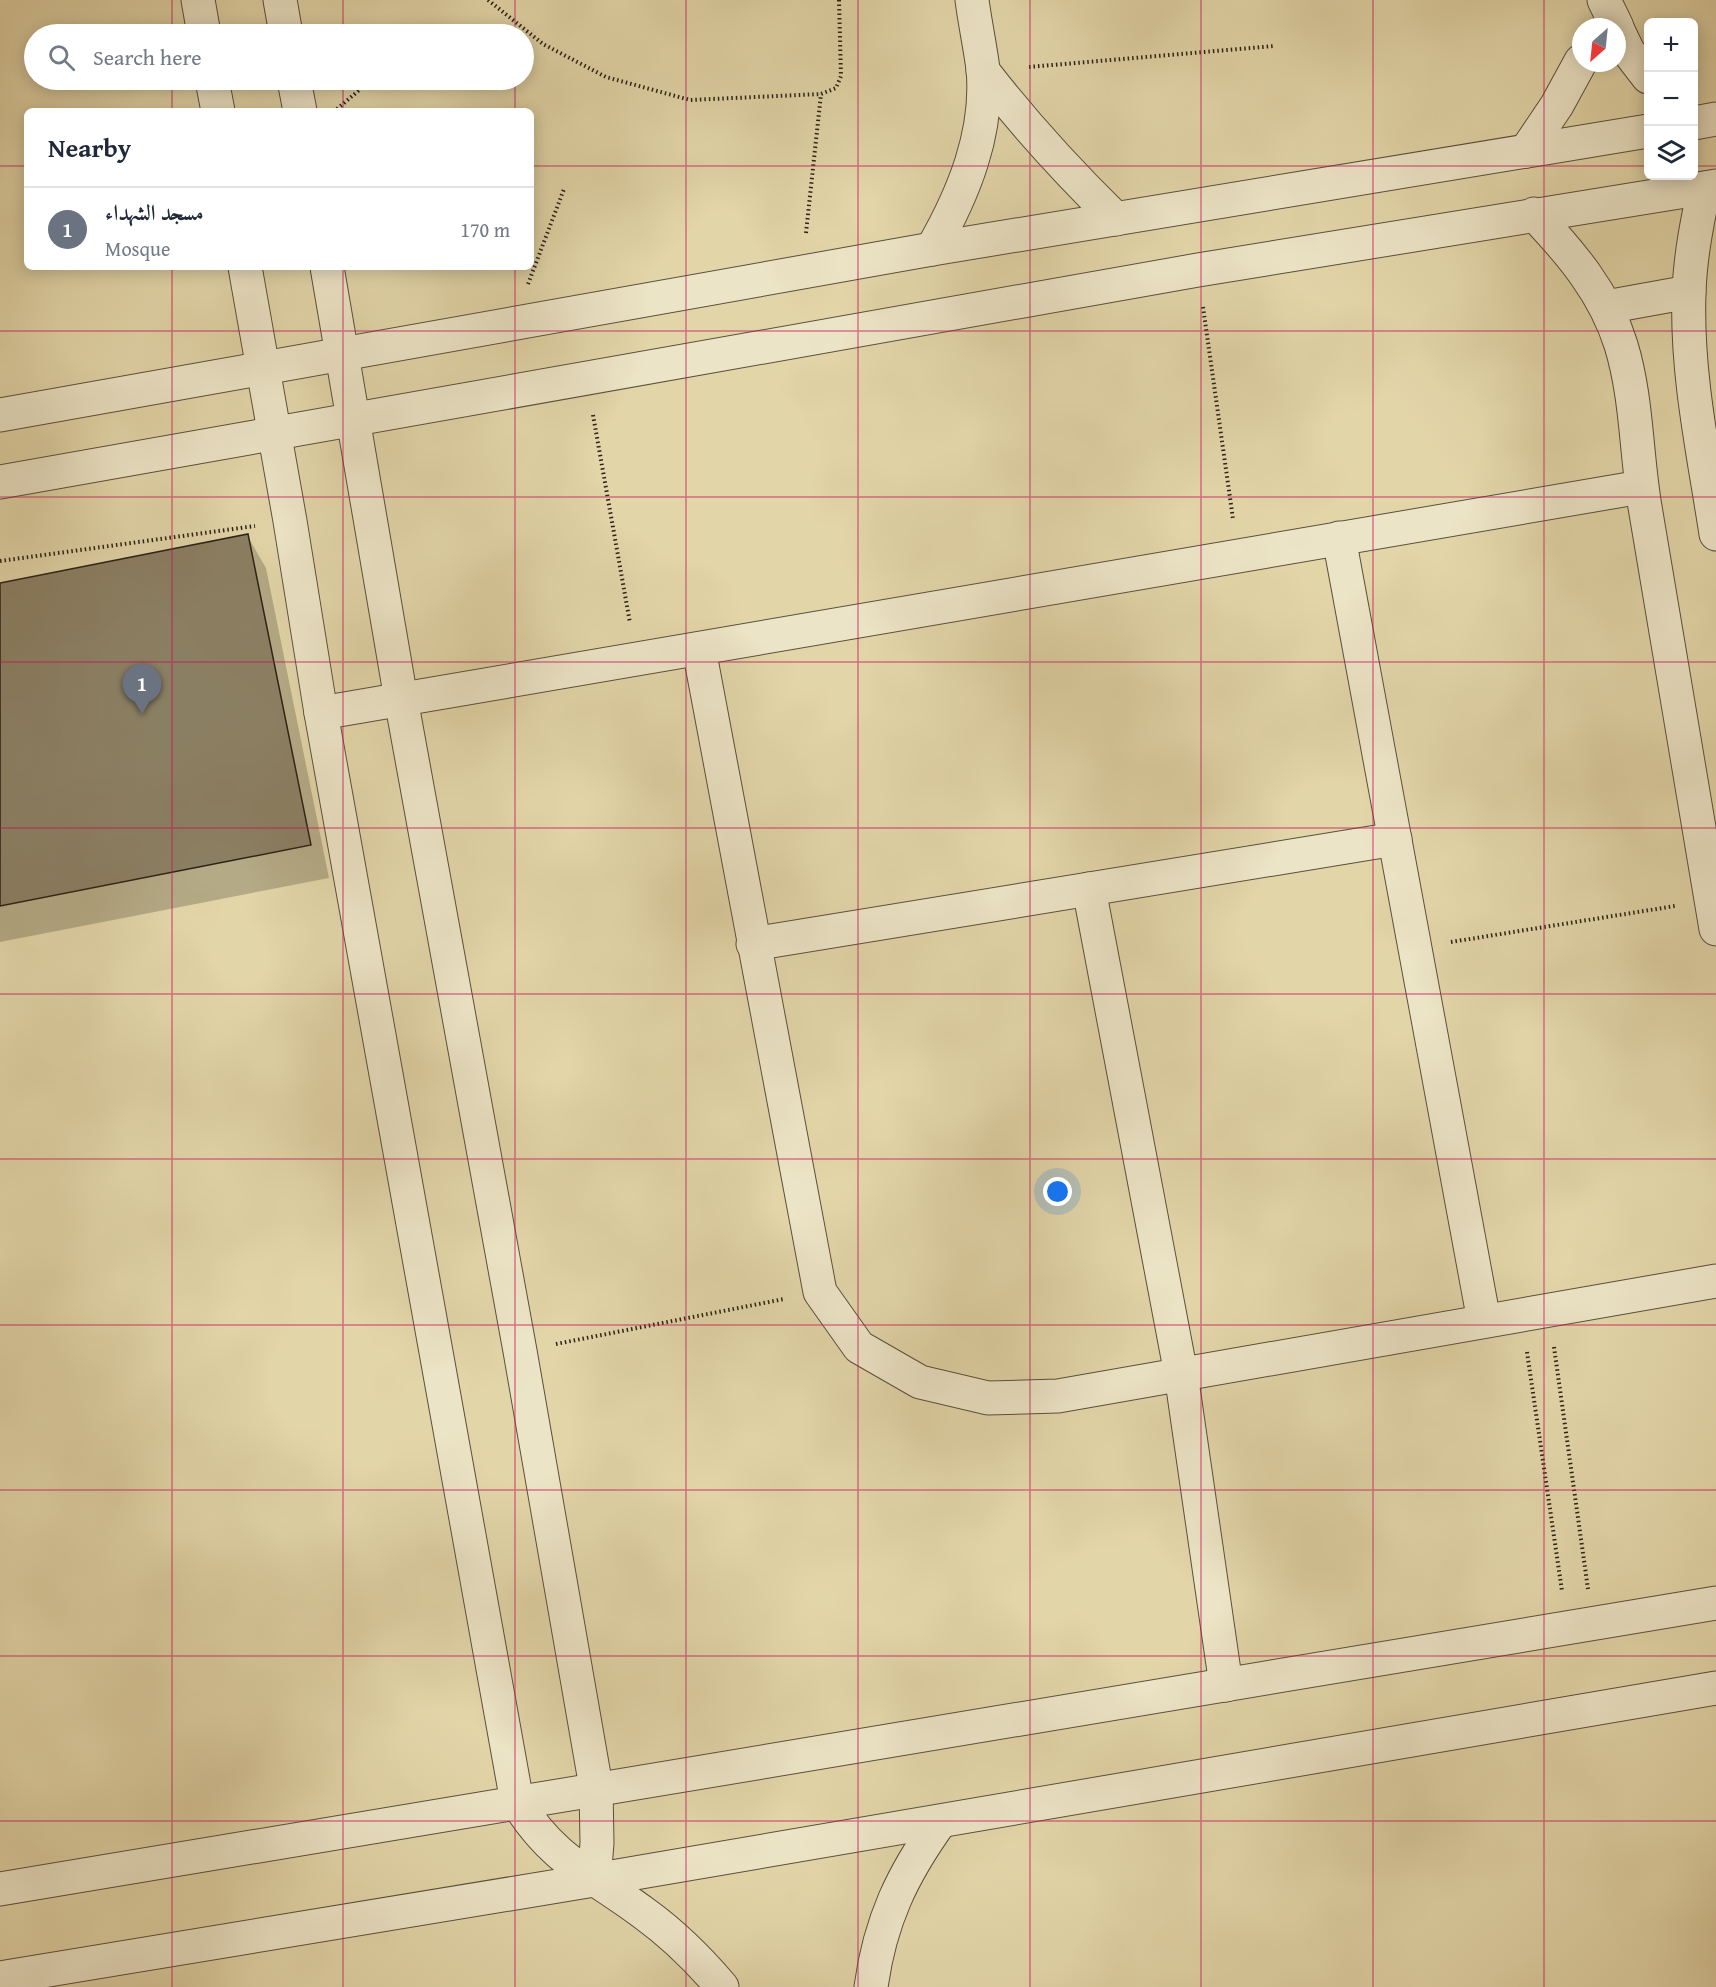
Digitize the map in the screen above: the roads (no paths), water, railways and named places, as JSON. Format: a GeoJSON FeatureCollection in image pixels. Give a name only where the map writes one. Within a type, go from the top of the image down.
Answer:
{"type":"FeatureCollection","features":[{"type":"Feature","properties":{"kind":"street"},"geometry":{"type":"LineString","coordinates":[[198,0],[202,24]]}},
{"type":"Feature","properties":{"kind":"street"},"geometry":{"type":"LineString","coordinates":[[280,0],[284,24]]}},
{"type":"Feature","properties":{"kind":"street"},"geometry":{"type":"LineString","coordinates":[[932,249],[955,209],[971,164],[981,118],[983,71],[972,0]]}},
{"type":"Feature","properties":{"kind":"street"},"geometry":{"type":"LineString","coordinates":[[1607,17],[1644,72]]}},
{"type":"Feature","properties":{"kind":"street"},"geometry":{"type":"LineString","coordinates":[[983,71],[1024,123],[1068,172],[1116,219]]}},
{"type":"Feature","properties":{"kind":"street"},"geometry":{"type":"LineString","coordinates":[[1527,151],[1575,72]]}},
{"type":"Feature","properties":{"kind":"street"},"geometry":{"type":"LineString","coordinates":[[214,90],[217,108]]}},
{"type":"Feature","properties":{"kind":"street"},"geometry":{"type":"LineString","coordinates":[[296,90],[299,108]]}},
{"type":"Feature","properties":{"kind":"street"},"geometry":{"type":"LineString","coordinates":[[0,416],[932,249],[1644,132]]}},
{"type":"Feature","properties":{"kind":"street"},"geometry":{"type":"LineString","coordinates":[[0,482],[1198,270],[1534,214],[1710,188],[1694,240],[1689,292],[1693,378],[1711,465],[1716,534]]}},
{"type":"Feature","properties":{"kind":"street"},"geometry":{"type":"LineString","coordinates":[[1534,214],[1575,257],[1606,307],[1621,345],[1630,385],[1641,487],[1714,915]]}},
{"type":"Feature","properties":{"kind":"street"},"geometry":{"type":"LineString","coordinates":[[246,270],[290,520],[321,713],[517,1802],[530,1823],[550,1847],[645,1914],[691,1952],[722,1987]]}},
{"type":"Feature","properties":{"kind":"street"},"geometry":{"type":"LineString","coordinates":[[328,270],[401,699],[520,1351],[596,1787],[597,1843],[594,1880]]}},
{"type":"Feature","properties":{"kind":"street"},"geometry":{"type":"LineString","coordinates":[[1606,307],[1689,292]]}},
{"type":"Feature","properties":{"kind":"street"},"geometry":{"type":"LineString","coordinates":[[321,713],[1641,487]]}},
{"type":"Feature","properties":{"kind":"street"},"geometry":{"type":"LineString","coordinates":[[1339,538],[1484,1322]]}},
{"type":"Feature","properties":{"kind":"street"},"geometry":{"type":"LineString","coordinates":[[699,649],[820,1292],[859,1347],[920,1382],[988,1398],[1058,1396],[1716,1281]]}},
{"type":"Feature","properties":{"kind":"street"},"geometry":{"type":"LineString","coordinates":[[753,944],[1395,839]]}},
{"type":"Feature","properties":{"kind":"street"},"geometry":{"type":"LineString","coordinates":[[1089,889],[1181,1374],[1226,1685]]}},
{"type":"Feature","properties":{"kind":"street"},"geometry":{"type":"LineString","coordinates":[[0,1889],[596,1787],[1716,1603]]}},
{"type":"Feature","properties":{"kind":"street"},"geometry":{"type":"LineString","coordinates":[[0,1978],[940,1822],[1716,1688]]}},
{"type":"Feature","properties":{"kind":"street"},"geometry":{"type":"LineString","coordinates":[[871,1987],[876,1953],[890,1906],[912,1862],[940,1822]]}},
{"type":"Feature","properties":{"kind":"place","name":"مسجد الشهداء"},"geometry":{"type":"Point","coordinates":[142,714]}}]}
